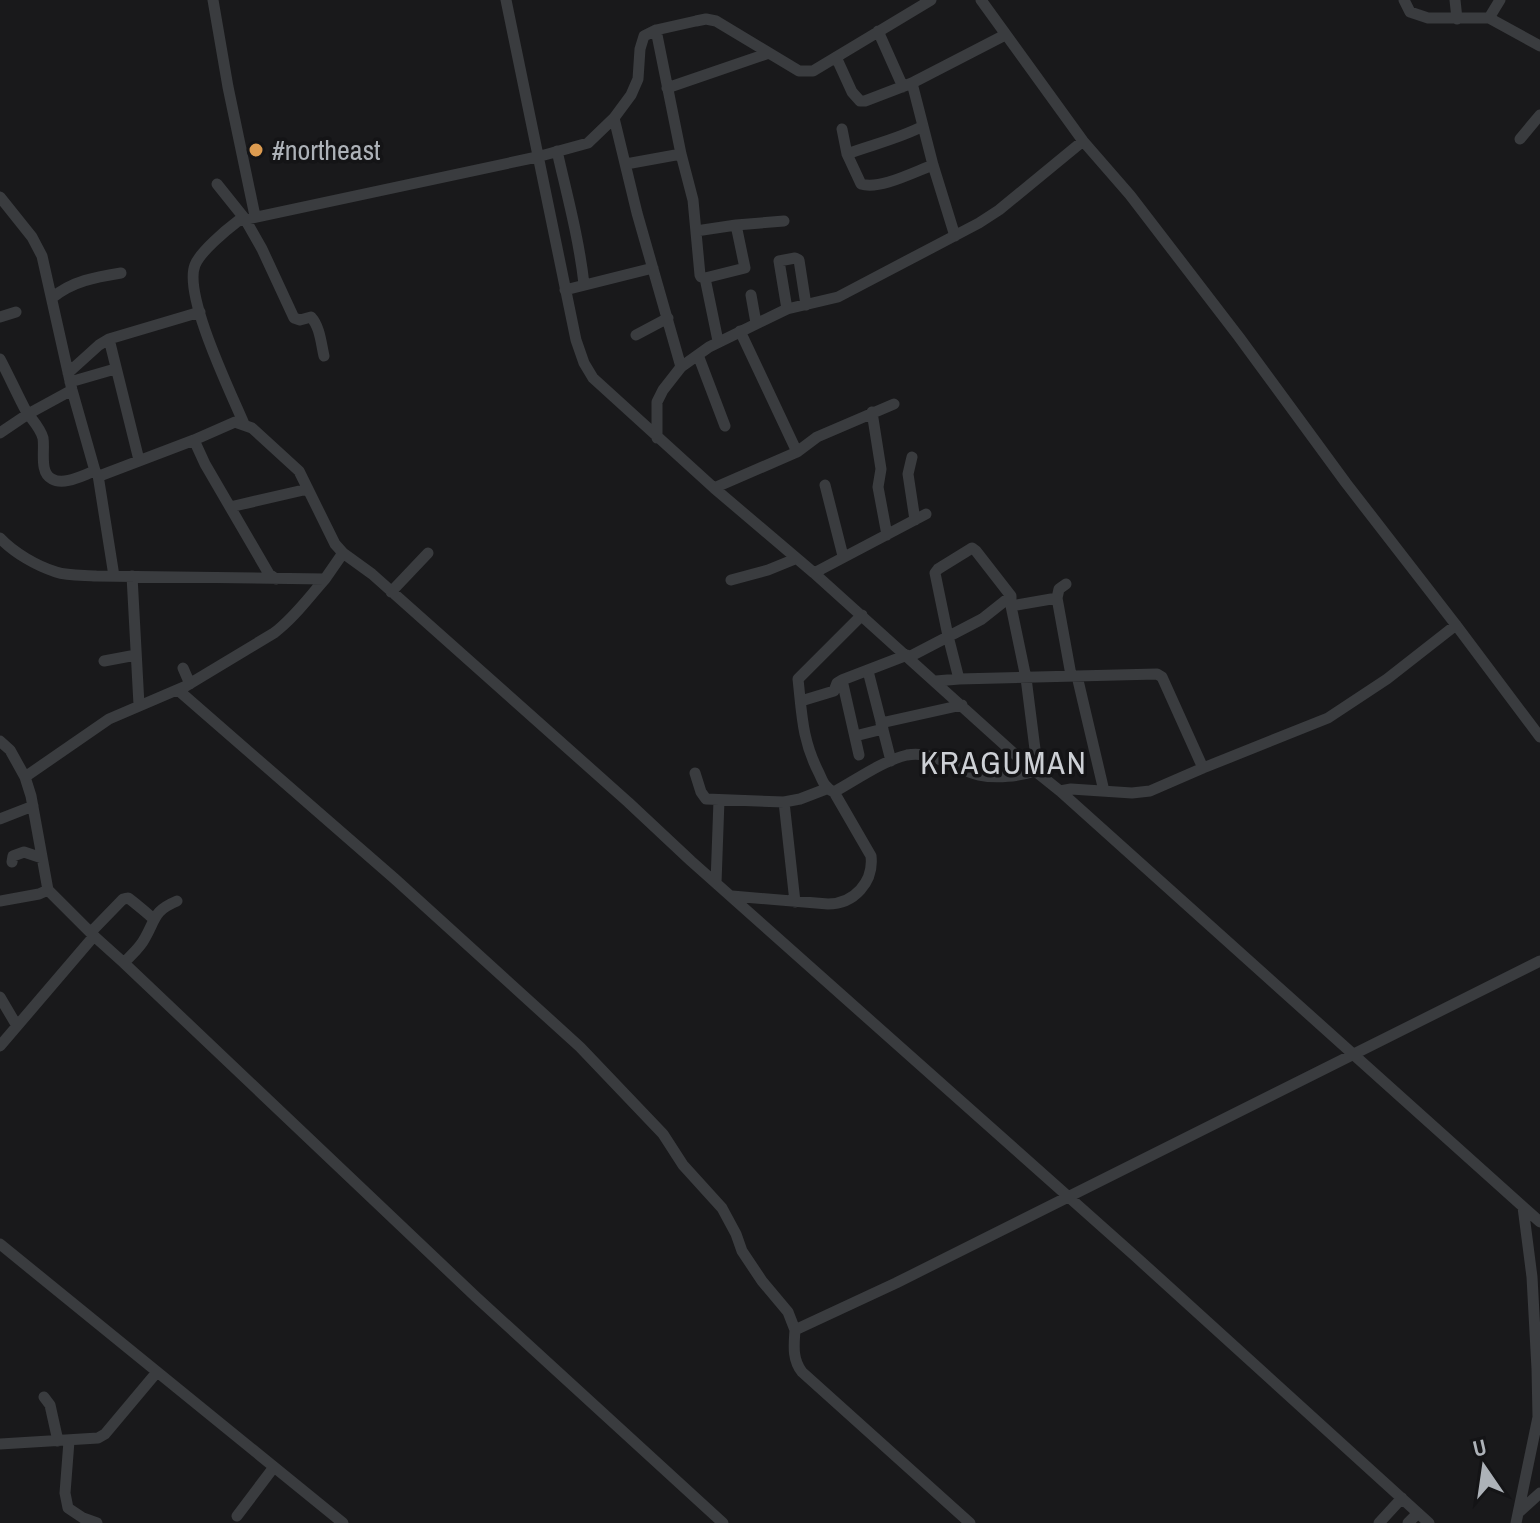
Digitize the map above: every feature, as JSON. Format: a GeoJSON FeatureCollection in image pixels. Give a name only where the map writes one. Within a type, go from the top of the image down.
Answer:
{"type":"FeatureCollection","features":[{"type":"Feature","properties":{"kind":"street"},"geometry":{"type":"LineString","coordinates":[[213,0],[250,218],[294,318],[314,319],[324,356]]}},
{"type":"Feature","properties":{"kind":"street"},"geometry":{"type":"LineString","coordinates":[[506,0],[579,352],[593,378],[1540,1222]]}},
{"type":"Feature","properties":{"kind":"street"},"geometry":{"type":"LineString","coordinates":[[244,424],[212,351],[192,277],[195,263],[238,221],[537,157],[588,143],[614,118],[631,95],[638,79],[642,39],[656,30],[706,19],[716,21],[806,73],[931,0]]}},
{"type":"Feature","properties":{"kind":"street"},"geometry":{"type":"LineString","coordinates":[[981,0],[1083,141],[1130,195],[1239,337],[1540,737]]}},
{"type":"Feature","properties":{"kind":"street"},"geometry":{"type":"LineString","coordinates":[[1404,0],[1410,12],[1428,18],[1489,18],[1540,46]]}},
{"type":"Feature","properties":{"kind":"street"},"geometry":{"type":"LineString","coordinates":[[1455,0],[1457,19]]}},
{"type":"Feature","properties":{"kind":"street"},"geometry":{"type":"LineString","coordinates":[[1489,18],[1500,0]]}},
{"type":"Feature","properties":{"kind":"street"},"geometry":{"type":"LineString","coordinates":[[656,30],[693,200],[701,277],[745,268],[736,225]]}},
{"type":"Feature","properties":{"kind":"street"},"geometry":{"type":"LineString","coordinates":[[878,31],[908,85],[955,236]]}},
{"type":"Feature","properties":{"kind":"street"},"geometry":{"type":"LineString","coordinates":[[836,57],[852,92],[860,101],[908,85],[1005,35]]}},
{"type":"Feature","properties":{"kind":"street"},"geometry":{"type":"LineString","coordinates":[[667,88],[769,53]]}},
{"type":"Feature","properties":{"kind":"street"},"geometry":{"type":"LineString","coordinates":[[1520,139],[1540,115]]}},
{"type":"Feature","properties":{"kind":"street"},"geometry":{"type":"LineString","coordinates":[[614,118],[681,367]]}},
{"type":"Feature","properties":{"kind":"street"},"geometry":{"type":"LineString","coordinates":[[847,154],[923,126]]}},
{"type":"Feature","properties":{"kind":"street"},"geometry":{"type":"LineString","coordinates":[[842,129],[847,154],[861,184],[866,186],[933,165]]}},
{"type":"Feature","properties":{"kind":"street"},"geometry":{"type":"LineString","coordinates":[[657,438],[657,402],[672,376],[718,341],[787,309],[838,297],[955,236],[999,210],[1083,141]]}},
{"type":"Feature","properties":{"kind":"street"},"geometry":{"type":"LineString","coordinates":[[557,151],[576,230],[584,284]]}},
{"type":"Feature","properties":{"kind":"street"},"geometry":{"type":"LineString","coordinates":[[626,164],[681,154]]}},
{"type":"Feature","properties":{"kind":"street"},"geometry":{"type":"LineString","coordinates":[[217,184],[250,218]]}},
{"type":"Feature","properties":{"kind":"street"},"geometry":{"type":"LineString","coordinates":[[0,197],[32,237],[42,256],[70,382],[96,473],[114,576]]}},
{"type":"Feature","properties":{"kind":"street"},"geometry":{"type":"LineString","coordinates":[[696,231],[784,221]]}},
{"type":"Feature","properties":{"kind":"street"},"geometry":{"type":"LineString","coordinates":[[787,309],[779,261],[799,260],[806,305]]}},
{"type":"Feature","properties":{"kind":"street"},"geometry":{"type":"LineString","coordinates":[[565,290],[653,268]]}},
{"type":"Feature","properties":{"kind":"street"},"geometry":{"type":"LineString","coordinates":[[52,298],[65,287],[121,273]]}},
{"type":"Feature","properties":{"kind":"street"},"geometry":{"type":"LineString","coordinates":[[705,278],[718,341]]}},
{"type":"Feature","properties":{"kind":"street"},"geometry":{"type":"LineString","coordinates":[[751,295],[756,323]]}},
{"type":"Feature","properties":{"kind":"street"},"geometry":{"type":"LineString","coordinates":[[0,317],[16,312]]}},
{"type":"Feature","properties":{"kind":"street"},"geometry":{"type":"LineString","coordinates":[[0,433],[70,382],[99,345],[109,339],[200,312]]}},
{"type":"Feature","properties":{"kind":"street"},"geometry":{"type":"LineString","coordinates":[[636,335],[668,318]]}},
{"type":"Feature","properties":{"kind":"street"},"geometry":{"type":"LineString","coordinates":[[740,331],[797,452]]}},
{"type":"Feature","properties":{"kind":"street"},"geometry":{"type":"LineString","coordinates":[[109,339],[139,460]]}},
{"type":"Feature","properties":{"kind":"street"},"geometry":{"type":"LineString","coordinates":[[698,355],[725,426]]}},
{"type":"Feature","properties":{"kind":"street"},"geometry":{"type":"LineString","coordinates":[[0,359],[28,414],[41,432],[44,469],[49,478],[58,481],[96,473],[102,475],[235,422],[252,428],[299,471],[335,544],[343,553],[372,574],[1429,1523]]}},
{"type":"Feature","properties":{"kind":"street"},"geometry":{"type":"LineString","coordinates":[[70,382],[115,369]]}},
{"type":"Feature","properties":{"kind":"street"},"geometry":{"type":"LineString","coordinates":[[714,488],[797,452],[817,437],[894,404]]}},
{"type":"Feature","properties":{"kind":"street"},"geometry":{"type":"LineString","coordinates":[[872,412],[881,469],[878,487],[887,535]]}},
{"type":"Feature","properties":{"kind":"street"},"geometry":{"type":"LineString","coordinates":[[194,440],[269,574],[276,579]]}},
{"type":"Feature","properties":{"kind":"street"},"geometry":{"type":"LineString","coordinates":[[912,457],[908,474],[915,520]]}},
{"type":"Feature","properties":{"kind":"street"},"geometry":{"type":"LineString","coordinates":[[825,485],[843,556]]}},
{"type":"Feature","properties":{"kind":"street"},"geometry":{"type":"LineString","coordinates":[[230,507],[308,489]]}},
{"type":"Feature","properties":{"kind":"street"},"geometry":{"type":"LineString","coordinates":[[814,573],[926,514]]}},
{"type":"Feature","properties":{"kind":"street"},"geometry":{"type":"LineString","coordinates":[[0,538],[27,559],[58,573],[325,579]]}},
{"type":"Feature","properties":{"kind":"street"},"geometry":{"type":"LineString","coordinates":[[959,679],[935,573],[972,548],[1011,601],[1026,678],[1037,772]]}},
{"type":"Feature","properties":{"kind":"street"},"geometry":{"type":"LineString","coordinates":[[25,777],[109,719],[190,684],[283,626],[316,592],[343,553]]}},
{"type":"Feature","properties":{"kind":"street"},"geometry":{"type":"LineString","coordinates":[[391,592],[428,553]]}},
{"type":"Feature","properties":{"kind":"street"},"geometry":{"type":"LineString","coordinates":[[731,580],[795,559]]}},
{"type":"Feature","properties":{"kind":"street"},"geometry":{"type":"LineString","coordinates":[[132,576],[139,705]]}},
{"type":"Feature","properties":{"kind":"street"},"geometry":{"type":"LineString","coordinates":[[1066,584],[1059,589],[1057,598],[1104,791]]}},
{"type":"Feature","properties":{"kind":"street"},"geometry":{"type":"LineString","coordinates":[[801,701],[834,691],[836,684],[842,680],[908,656],[1011,601],[1057,598]]}},
{"type":"Feature","properties":{"kind":"street"},"geometry":{"type":"LineString","coordinates":[[731,896],[840,904],[850,900],[862,888],[869,874],[871,856],[809,754],[803,733],[798,679],[862,615]]}},
{"type":"Feature","properties":{"kind":"street"},"geometry":{"type":"LineString","coordinates":[[1060,791],[1150,791],[1328,718],[1387,679],[1456,625]]}},
{"type":"Feature","properties":{"kind":"street"},"geometry":{"type":"LineString","coordinates":[[104,661],[136,655]]}},
{"type":"Feature","properties":{"kind":"street"},"geometry":{"type":"LineString","coordinates":[[183,668],[190,684]]}},
{"type":"Feature","properties":{"kind":"street"},"geometry":{"type":"LineString","coordinates":[[868,671],[891,761]]}},
{"type":"Feature","properties":{"kind":"street"},"geometry":{"type":"LineString","coordinates":[[936,681],[1157,674],[1162,677],[1203,768]]}},
{"type":"Feature","properties":{"kind":"street"},"geometry":{"type":"LineString","coordinates":[[842,680],[859,755]]}},
{"type":"Feature","properties":{"kind":"street"},"geometry":{"type":"LineString","coordinates":[[178,690],[395,879],[580,1047],[663,1134],[683,1165],[722,1208],[742,1251],[788,1312],[795,1330],[796,1365],[970,1523]]}},
{"type":"Feature","properties":{"kind":"street"},"geometry":{"type":"LineString","coordinates":[[855,736],[962,705]]}},
{"type":"Feature","properties":{"kind":"street"},"geometry":{"type":"LineString","coordinates":[[0,741],[10,750],[25,777],[48,890],[52,896],[476,1297],[723,1523]]}},
{"type":"Feature","properties":{"kind":"street"},"geometry":{"type":"LineString","coordinates":[[695,773],[706,799],[784,802],[830,790],[908,755],[934,757],[980,776],[1037,772]]}},
{"type":"Feature","properties":{"kind":"street"},"geometry":{"type":"LineString","coordinates":[[716,883],[719,800]]}},
{"type":"Feature","properties":{"kind":"street"},"geometry":{"type":"LineString","coordinates":[[784,802],[795,902]]}},
{"type":"Feature","properties":{"kind":"street"},"geometry":{"type":"LineString","coordinates":[[0,819],[33,806]]}},
{"type":"Feature","properties":{"kind":"street"},"geometry":{"type":"LineString","coordinates":[[12,862],[13,856],[24,852],[42,858]]}},
{"type":"Feature","properties":{"kind":"street"},"geometry":{"type":"LineString","coordinates":[[0,901],[48,890]]}},
{"type":"Feature","properties":{"kind":"street"},"geometry":{"type":"LineString","coordinates":[[0,1046],[123,899],[131,899],[153,919]]}},
{"type":"Feature","properties":{"kind":"street"},"geometry":{"type":"LineString","coordinates":[[124,963],[147,936],[153,919],[164,907],[177,901]]}},
{"type":"Feature","properties":{"kind":"street"},"geometry":{"type":"LineString","coordinates":[[795,1330],[896,1283],[1540,961]]}},
{"type":"Feature","properties":{"kind":"street"},"geometry":{"type":"LineString","coordinates":[[0,997],[17,1026]]}},
{"type":"Feature","properties":{"kind":"street"},"geometry":{"type":"LineString","coordinates":[[1517,1518],[1538,1417],[1531,1271],[1523,1206]]}},
{"type":"Feature","properties":{"kind":"street"},"geometry":{"type":"LineString","coordinates":[[0,1244],[343,1523]]}},
{"type":"Feature","properties":{"kind":"street"},"geometry":{"type":"LineString","coordinates":[[0,1444],[98,1438],[105,1434],[157,1372]]}},
{"type":"Feature","properties":{"kind":"street"},"geometry":{"type":"LineString","coordinates":[[44,1397],[63,1441],[68,1508],[97,1523]]}},
{"type":"Feature","properties":{"kind":"street"},"geometry":{"type":"LineString","coordinates":[[237,1516],[274,1467]]}},
{"type":"Feature","properties":{"kind":"street"},"geometry":{"type":"LineString","coordinates":[[1517,1518],[1540,1493]]}},
{"type":"Feature","properties":{"kind":"street"},"geometry":{"type":"LineString","coordinates":[[1379,1523],[1402,1498]]}},
{"type":"Feature","properties":{"kind":"street"},"geometry":{"type":"LineString","coordinates":[[1408,1523],[1418,1513]]}},
{"type":"Feature","properties":{"kind":"place","name":"#northeast"},"geometry":{"type":"Point","coordinates":[256,150]}},
{"type":"Feature","properties":{"kind":"district","name":"KRAGUMAN"},"geometry":{"type":"Point","coordinates":[1004,763]}}]}
